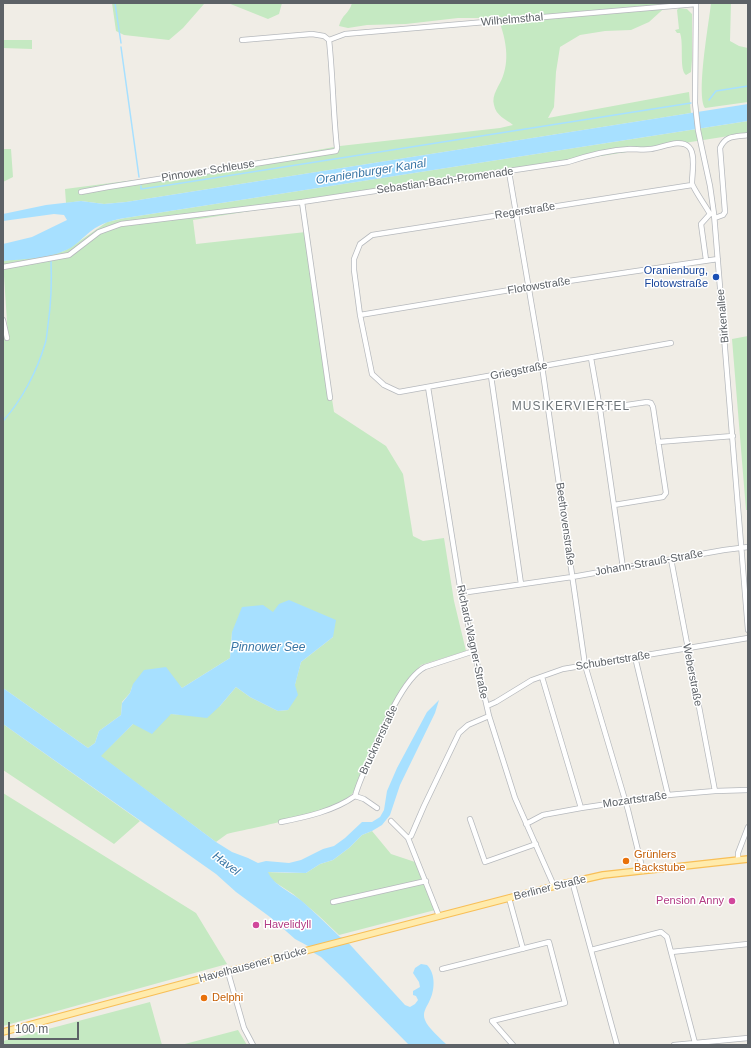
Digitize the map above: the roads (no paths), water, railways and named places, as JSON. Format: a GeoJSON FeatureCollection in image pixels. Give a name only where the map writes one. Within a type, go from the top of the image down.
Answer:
{"type":"FeatureCollection","features":[{"type":"Feature","properties":{"kind":"main road","name":"Berliner Straße"},"geometry":{"type":"LineString","coordinates":[[356,937],[554,886],[603,875],[748,859]]}},
{"type":"Feature","properties":{"kind":"main road","name":"Havelhausener Brücke"},"geometry":{"type":"LineString","coordinates":[[3,1032],[356,937]]}},
{"type":"Feature","properties":{"kind":"street","name":"Wilhelmsthal"},"geometry":{"type":"LineString","coordinates":[[329,40],[345,34],[696,4]]}},
{"type":"Feature","properties":{"kind":"street","name":"Birkenallee"},"geometry":{"type":"LineString","coordinates":[[696,4],[696,107],[698,130],[710,186],[718,259],[748,630]]}},
{"type":"Feature","properties":{"kind":"street"},"geometry":{"type":"LineString","coordinates":[[242,40],[312,34],[324,36],[329,40]]}},
{"type":"Feature","properties":{"kind":"street","name":"Pinnower Schleuse"},"geometry":{"type":"LineString","coordinates":[[81,192],[336,150],[334,99],[329,40]]}},
{"type":"Feature","properties":{"kind":"street"},"geometry":{"type":"LineString","coordinates":[[706,260],[701,224],[713,215],[723,215],[725,212],[720,148],[723,141],[729,137],[748,135]]}},
{"type":"Feature","properties":{"kind":"street","name":"Sebastian-Bach-Promenade"},"geometry":{"type":"LineString","coordinates":[[3,266],[68,255],[100,232],[121,224],[302,202],[509,172],[568,162],[600,152],[631,149],[654,149],[676,143],[689,146],[692,151],[692,185]]}},
{"type":"Feature","properties":{"kind":"street","name":"Beethovenstraße"},"geometry":{"type":"LineString","coordinates":[[509,172],[542,366],[585,665],[625,801],[643,871]]}},
{"type":"Feature","properties":{"kind":"street"},"geometry":{"type":"LineString","coordinates":[[692,185],[713,215]]}},
{"type":"Feature","properties":{"kind":"street","name":"Regerstraße"},"geometry":{"type":"LineString","coordinates":[[360,315],[354,259],[360,244],[372,234],[692,185]]}},
{"type":"Feature","properties":{"kind":"street"},"geometry":{"type":"LineString","coordinates":[[302,202],[330,398]]}},
{"type":"Feature","properties":{"kind":"street","name":"Flotowstraße"},"geometry":{"type":"LineString","coordinates":[[360,315],[528,287],[718,259]]}},
{"type":"Feature","properties":{"kind":"street","name":"Griegstraße"},"geometry":{"type":"LineString","coordinates":[[360,315],[372,374],[384,385],[399,392],[671,343]]}},
{"type":"Feature","properties":{"kind":"street"},"geometry":{"type":"LineString","coordinates":[[3,320],[7,338]]}},
{"type":"Feature","properties":{"kind":"street"},"geometry":{"type":"LineString","coordinates":[[591,358],[600,409],[623,568]]}},
{"type":"Feature","properties":{"kind":"street"},"geometry":{"type":"LineString","coordinates":[[491,376],[521,584]]}},
{"type":"Feature","properties":{"kind":"street","name":"Richard-Wagner-Straße"},"geometry":{"type":"LineString","coordinates":[[428,387],[461,593],[489,716],[508,777],[526,824],[554,886]]}},
{"type":"Feature","properties":{"kind":"street"},"geometry":{"type":"LineString","coordinates":[[600,409],[647,402],[651,403],[653,407],[666,493],[663,497],[614,505]]}},
{"type":"Feature","properties":{"kind":"street"},"geometry":{"type":"LineString","coordinates":[[658,442],[733,436]]}},
{"type":"Feature","properties":{"kind":"street","name":"Johann-Strauß-Straße"},"geometry":{"type":"LineString","coordinates":[[461,593],[572,577],[670,559],[748,547]]}},
{"type":"Feature","properties":{"kind":"street","name":"Weberstraße"},"geometry":{"type":"LineString","coordinates":[[670,559],[715,791]]}},
{"type":"Feature","properties":{"kind":"street","name":"Schubertstraße"},"geometry":{"type":"LineString","coordinates":[[487,706],[532,680],[563,669],[748,638]]}},
{"type":"Feature","properties":{"kind":"street","name":"Brucknerstraße"},"geometry":{"type":"LineString","coordinates":[[355,796],[393,706],[410,681],[425,667],[474,651]]}},
{"type":"Feature","properties":{"kind":"street"},"geometry":{"type":"LineString","coordinates":[[635,657],[668,795]]}},
{"type":"Feature","properties":{"kind":"street"},"geometry":{"type":"LineString","coordinates":[[542,677],[581,808]]}},
{"type":"Feature","properties":{"kind":"street"},"geometry":{"type":"LineString","coordinates":[[408,838],[411,836],[459,733],[468,725],[489,716]]}},
{"type":"Feature","properties":{"kind":"street","name":"Mozartstraße"},"geometry":{"type":"LineString","coordinates":[[526,824],[543,814],[625,801],[668,795],[748,790]]}},
{"type":"Feature","properties":{"kind":"street"},"geometry":{"type":"LineString","coordinates":[[281,822],[310,816],[348,801],[355,796],[364,799],[377,808]]}},
{"type":"Feature","properties":{"kind":"street"},"geometry":{"type":"LineString","coordinates":[[470,819],[485,862],[536,844]]}},
{"type":"Feature","properties":{"kind":"street"},"geometry":{"type":"LineString","coordinates":[[391,821],[408,838],[439,916]]}},
{"type":"Feature","properties":{"kind":"street"},"geometry":{"type":"LineString","coordinates":[[738,860],[738,853],[748,827]]}},
{"type":"Feature","properties":{"kind":"street"},"geometry":{"type":"LineString","coordinates":[[333,902],[426,881]]}},
{"type":"Feature","properties":{"kind":"street"},"geometry":{"type":"LineString","coordinates":[[572,882],[617,1045]]}},
{"type":"Feature","properties":{"kind":"street"},"geometry":{"type":"LineString","coordinates":[[509,898],[523,949]]}},
{"type":"Feature","properties":{"kind":"street"},"geometry":{"type":"LineString","coordinates":[[591,950],[661,932],[667,937],[695,1043]]}},
{"type":"Feature","properties":{"kind":"street"},"geometry":{"type":"LineString","coordinates":[[442,969],[549,942],[565,1002],[492,1021],[513,1045]]}},
{"type":"Feature","properties":{"kind":"street"},"geometry":{"type":"LineString","coordinates":[[671,952],[748,944]]}},
{"type":"Feature","properties":{"kind":"street"},"geometry":{"type":"LineString","coordinates":[[228,972],[244,1028],[253,1045]]}},
{"type":"Feature","properties":{"kind":"street"},"geometry":{"type":"LineString","coordinates":[[674,1045],[748,1038]]}},
{"type":"Feature","properties":{"kind":"water","name":"Oranienburger Kanal"},"geometry":{"type":"Polygon","coordinates":[[[748,104],[748,121],[121,219],[107,222],[99,226],[72,247],[57,254],[3,261],[3,244],[32,237],[67,220],[64,215],[54,214],[3,221],[3,214],[46,205],[81,201],[104,204],[126,202],[748,104]]]}},
{"type":"Feature","properties":{"kind":"water"},"geometry":{"type":"Polygon","coordinates":[[[289,600],[336,620],[333,637],[301,662],[295,685],[298,695],[288,710],[278,711],[250,697],[236,687],[220,706],[207,718],[171,714],[152,734],[133,724],[101,756],[216,842],[232,852],[258,863],[266,861],[289,863],[301,860],[323,849],[334,846],[362,822],[372,822],[380,817],[384,810],[387,791],[397,768],[427,712],[439,700],[435,713],[400,785],[390,815],[382,825],[362,835],[349,848],[333,860],[320,864],[306,873],[268,872],[274,881],[303,902],[340,937],[344,938],[405,1005],[410,1007],[418,1000],[416,996],[413,995],[413,991],[420,987],[419,982],[413,973],[415,968],[421,964],[427,965],[432,973],[434,983],[431,998],[424,1017],[429,1026],[447,1045],[409,1045],[343,978],[308,946],[295,939],[216,874],[3,724],[3,688],[88,748],[95,743],[99,731],[121,715],[122,703],[130,693],[133,684],[144,670],[166,667],[182,688],[230,658],[232,632],[242,607],[263,605],[273,612],[279,604],[289,600]]]}},
{"type":"Feature","properties":{"kind":"waterway"},"geometry":{"type":"LineString","coordinates":[[115,3],[121,43]]}},
{"type":"Feature","properties":{"kind":"waterway"},"geometry":{"type":"LineString","coordinates":[[121,47],[139,177]]}},
{"type":"Feature","properties":{"kind":"waterway"},"geometry":{"type":"LineString","coordinates":[[709,100],[716,91],[748,86]]}},
{"type":"Feature","properties":{"kind":"waterway"},"geometry":{"type":"LineString","coordinates":[[141,186],[141,189],[169,185],[691,103]]}},
{"type":"Feature","properties":{"kind":"waterway"},"geometry":{"type":"LineString","coordinates":[[3,421],[23,395],[38,364],[45,344],[51,301],[51,261]]}},
{"type":"Feature","properties":{"kind":"place","name":"Oranienburg, Flotowstraße"},"geometry":{"type":"Point","coordinates":[716,277]}},
{"type":"Feature","properties":{"kind":"place","name":"Grünlers Backstube"},"geometry":{"type":"Point","coordinates":[626,861]}},
{"type":"Feature","properties":{"kind":"place","name":"Pension Anny"},"geometry":{"type":"Point","coordinates":[732,901]}},
{"type":"Feature","properties":{"kind":"place","name":"Havelidyll"},"geometry":{"type":"Point","coordinates":[256,925]}},
{"type":"Feature","properties":{"kind":"place","name":"Delphi"},"geometry":{"type":"Point","coordinates":[204,998]}},
{"type":"Feature","properties":{"kind":"district","name":"MUSIKERVIERTEL"},"geometry":{"type":"Point","coordinates":[571,407]}},
{"type":"Feature","properties":{"kind":"water label","name":"Pinnower See"},"geometry":{"type":"Point","coordinates":[268,648]}},
{"type":"Feature","properties":{"kind":"water label","name":"Havel"},"geometry":{"type":"Point","coordinates":[226,864]}}]}
